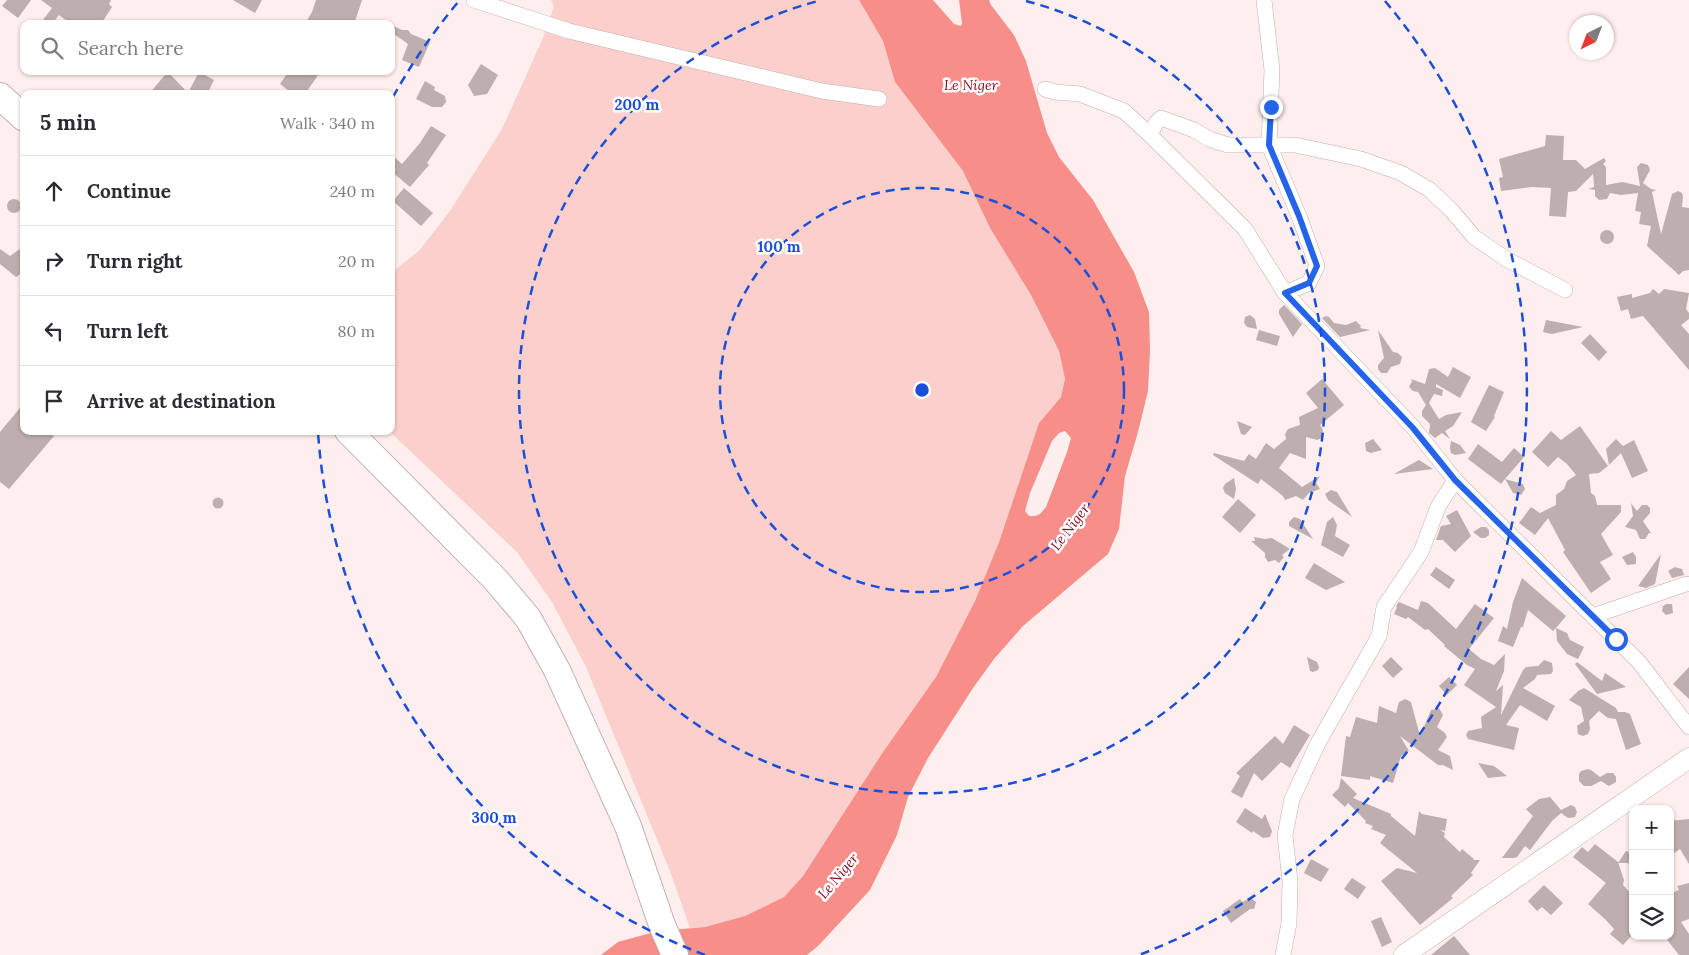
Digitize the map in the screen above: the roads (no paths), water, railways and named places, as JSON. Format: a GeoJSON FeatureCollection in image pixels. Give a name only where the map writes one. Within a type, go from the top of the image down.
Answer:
{"type":"FeatureCollection","features":[{"type":"Feature","properties":{"kind":"highway"},"geometry":{"type":"LineString","coordinates":[[0,96],[20,114]]}},
{"type":"Feature","properties":{"kind":"highway"},"geometry":{"type":"LineString","coordinates":[[352,435],[495,579],[528,618],[557,670],[628,826],[662,926],[675,955]]}},
{"type":"Feature","properties":{"kind":"street"},"geometry":{"type":"LineString","coordinates":[[474,0],[569,31],[822,90],[879,99]]}},
{"type":"Feature","properties":{"kind":"street"},"geometry":{"type":"LineString","coordinates":[[1264,0],[1272,70],[1269,145],[1299,216],[1317,266],[1309,283],[1285,293]]}},
{"type":"Feature","properties":{"kind":"street"},"geometry":{"type":"LineString","coordinates":[[1045,89],[1054,92],[1080,94],[1124,111],[1150,134],[1245,229],[1285,293],[1413,428],[1455,480],[1638,662],[1689,727]]}},
{"type":"Feature","properties":{"kind":"street"},"geometry":{"type":"LineString","coordinates":[[1150,134],[1156,122],[1161,118],[1194,130],[1209,139],[1228,145],[1295,145],[1361,159],[1402,173],[1430,190],[1452,211],[1474,237],[1506,260],[1565,290]]}},
{"type":"Feature","properties":{"kind":"street"},"geometry":{"type":"LineString","coordinates":[[1283,955],[1289,923],[1290,881],[1285,834],[1292,799],[1318,743],[1379,636],[1384,607],[1421,552],[1438,507],[1455,480]]}},
{"type":"Feature","properties":{"kind":"street"},"geometry":{"type":"LineString","coordinates":[[1593,616],[1686,584]]}},
{"type":"Feature","properties":{"kind":"street"},"geometry":{"type":"LineString","coordinates":[[1404,955],[1689,758]]}},
{"type":"Feature","properties":{"kind":"water","name":"Le Niger"},"geometry":{"type":"Polygon","coordinates":[[[859,0],[933,0],[954,24],[961,26],[959,0],[989,0],[1014,35],[1026,61],[1047,133],[1059,157],[1093,200],[1134,272],[1149,312],[1148,391],[1125,476],[1119,529],[1108,554],[1023,626],[994,659],[928,758],[908,797],[897,835],[870,890],[819,945],[807,955],[601,955],[618,942],[658,931],[705,927],[745,916],[784,897],[803,876],[883,752],[936,677],[975,601],[999,542],[1039,423],[1061,397],[1065,379],[1059,351],[1031,295],[990,228],[963,171],[895,82],[883,41],[859,0]],[[1065,431],[1059,433],[1052,441],[1030,493],[1025,511],[1029,516],[1040,514],[1046,507],[1071,438],[1065,431]]]}}]}
